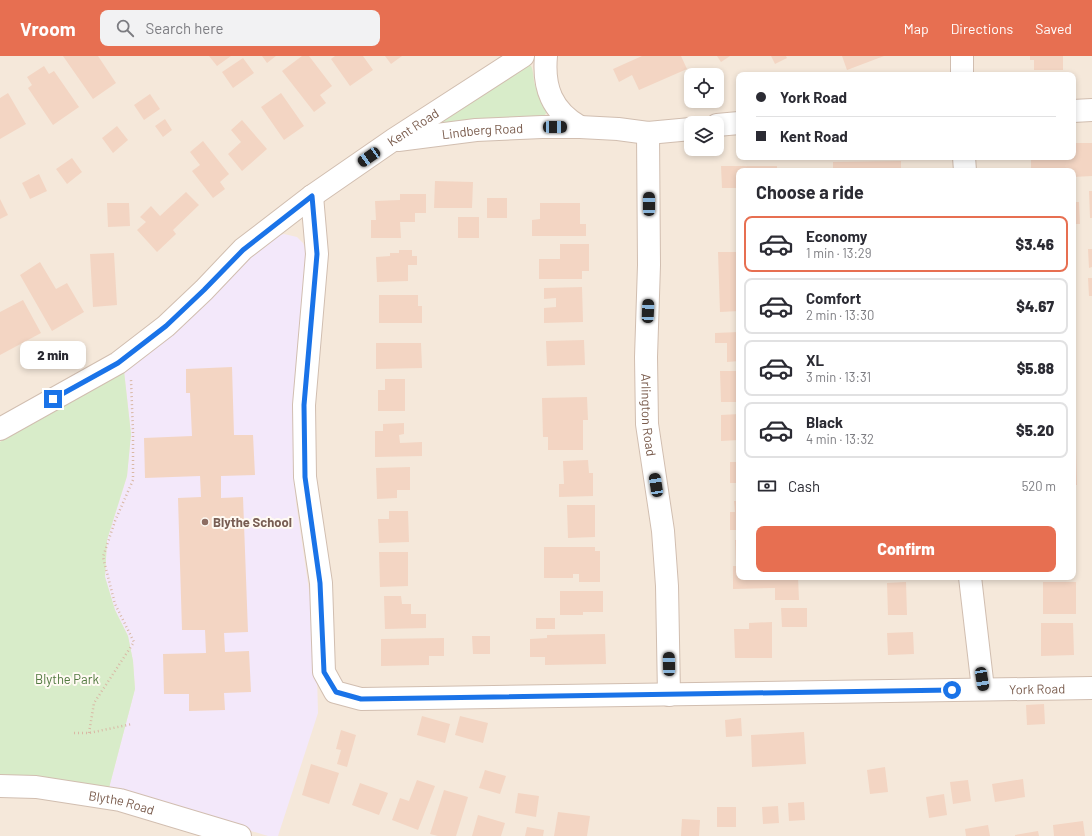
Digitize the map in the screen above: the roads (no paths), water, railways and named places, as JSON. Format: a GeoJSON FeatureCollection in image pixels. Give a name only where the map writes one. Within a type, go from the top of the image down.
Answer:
{"type":"FeatureCollection","features":[{"type":"Feature","properties":{"kind":"street","name":"Kent Road"},"geometry":{"type":"LineString","coordinates":[[0,429],[122,361],[166,326],[243,250],[312,196],[393,140],[523,56]]}},
{"type":"Feature","properties":{"kind":"street"},"geometry":{"type":"LineString","coordinates":[[546,56],[546,79],[548,90],[553,102],[561,113],[580,127]]}},
{"type":"Feature","properties":{"kind":"street"},"geometry":{"type":"LineString","coordinates":[[962,56],[962,72]]}},
{"type":"Feature","properties":{"kind":"street"},"geometry":{"type":"LineString","coordinates":[[1076,111],[1092,110]]}},
{"type":"Feature","properties":{"kind":"street"},"geometry":{"type":"LineString","coordinates":[[724,124],[736,123]]}},
{"type":"Feature","properties":{"kind":"street","name":"Lindberg Road"},"geometry":{"type":"LineString","coordinates":[[393,140],[476,130],[580,127],[618,129],[648,133],[684,130]]}},
{"type":"Feature","properties":{"kind":"street","name":"Arlington Road"},"geometry":{"type":"LineString","coordinates":[[648,133],[649,265],[646,357],[647,424],[663,531],[667,586],[669,695]]}},
{"type":"Feature","properties":{"kind":"street","name":"York Road"},"geometry":{"type":"LineString","coordinates":[[312,196],[317,254],[304,405],[305,477],[320,583],[324,672],[336,692],[361,699],[1092,688]]}},
{"type":"Feature","properties":{"kind":"street"},"geometry":{"type":"LineString","coordinates":[[970,580],[983,689]]}},
{"type":"Feature","properties":{"kind":"street","name":"Blythe Road"},"geometry":{"type":"LineString","coordinates":[[0,786],[36,787],[120,800],[240,836]]}},
{"type":"Feature","properties":{"kind":"place","name":"Blythe School"},"geometry":{"type":"Point","coordinates":[205,522]}},
{"type":"Feature","properties":{"kind":"park label","name":"Blythe Park"},"geometry":{"type":"Point","coordinates":[67,679]}}]}
